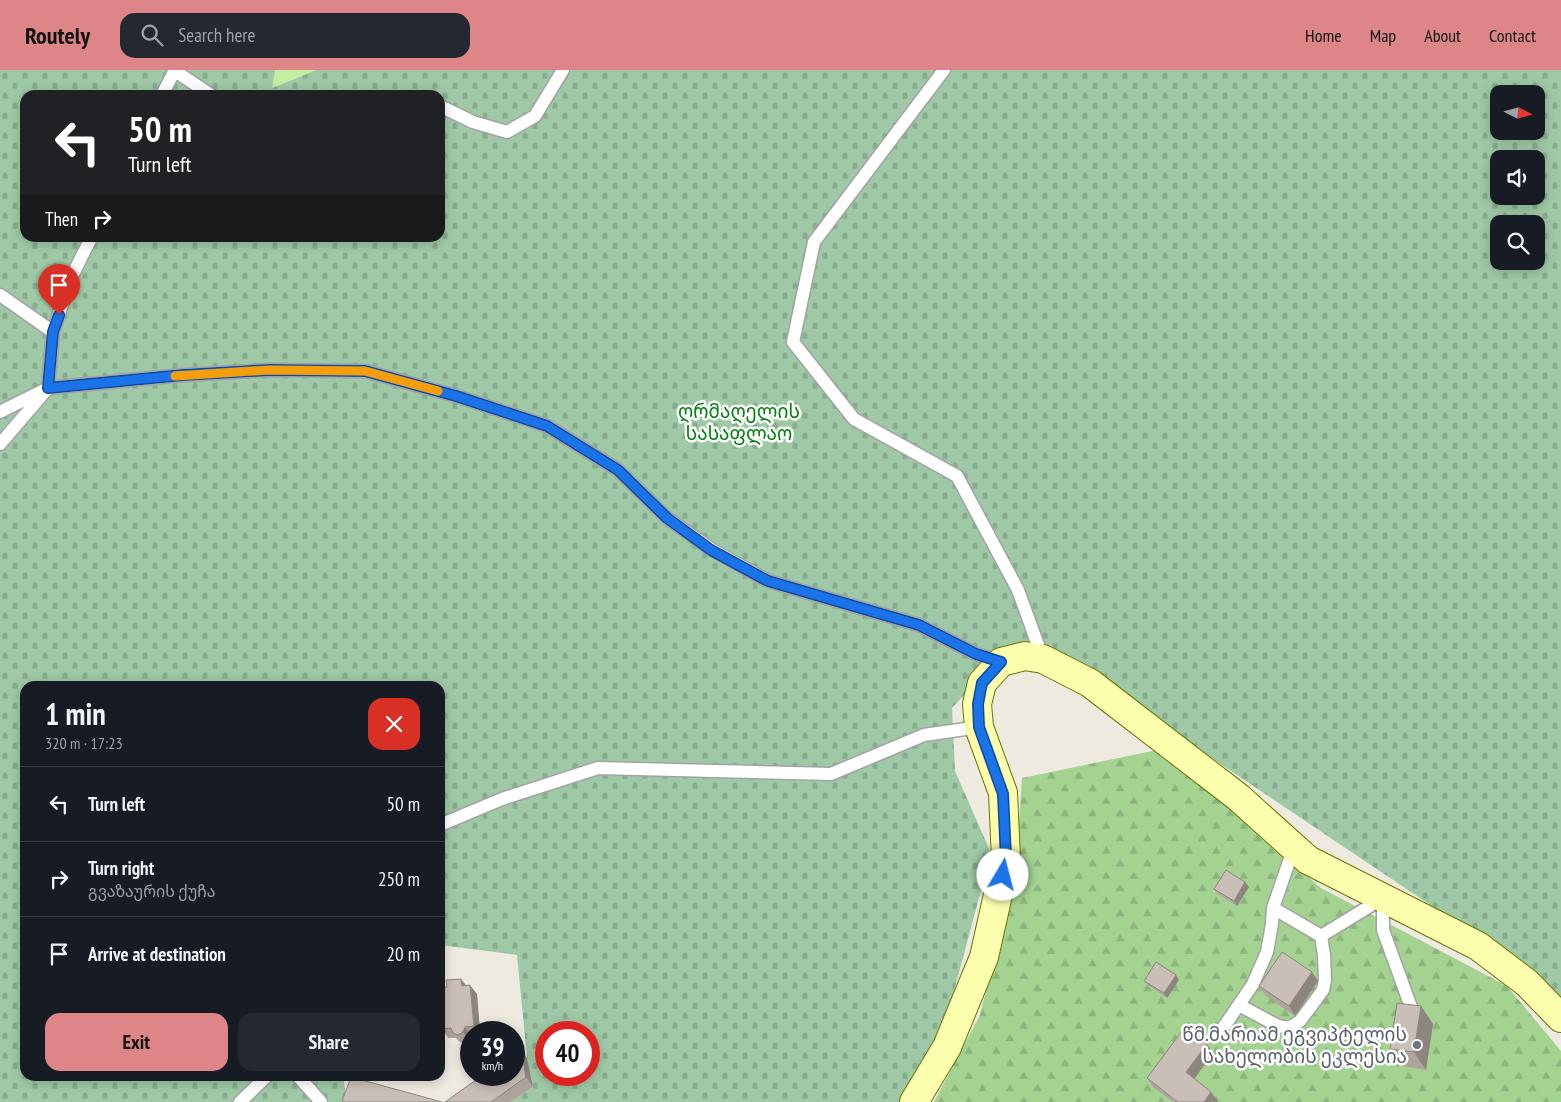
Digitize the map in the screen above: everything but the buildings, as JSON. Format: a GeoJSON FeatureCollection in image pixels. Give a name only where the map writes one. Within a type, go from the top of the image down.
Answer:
{"type":"FeatureCollection","features":[{"type":"Feature","properties":{"kind":"street"},"geometry":{"type":"LineString","coordinates":[[914,1102],[947,1047],[984,957],[1006,859],[1003,794],[979,727],[978,704],[982,683],[1001,662],[1025,656],[1043,659],[1090,683],[1238,797],[1308,860],[1478,946],[1527,983],[1561,1018]]}},
{"type":"Feature","properties":{"kind":"lane"},"geometry":{"type":"LineString","coordinates":[[165,90],[175,70],[204,90]]}},
{"type":"Feature","properties":{"kind":"lane"},"geometry":{"type":"LineString","coordinates":[[445,108],[473,122],[508,132],[535,116],[562,70]]}},
{"type":"Feature","properties":{"kind":"lane"},"geometry":{"type":"LineString","coordinates":[[944,70],[814,242],[793,342],[854,420],[957,476],[1018,590],[1043,659]]}},
{"type":"Feature","properties":{"kind":"lane"},"geometry":{"type":"LineString","coordinates":[[0,444],[48,388],[53,332],[70,280],[89,242]]}},
{"type":"Feature","properties":{"kind":"lane"},"geometry":{"type":"LineString","coordinates":[[0,295],[53,332]]}},
{"type":"Feature","properties":{"kind":"lane"},"geometry":{"type":"LineString","coordinates":[[0,412],[48,388],[183,375],[269,370],[365,371],[447,394],[547,426],[618,470],[667,518],[711,550],[768,581],[919,625],[976,654],[1001,662]]}},
{"type":"Feature","properties":{"kind":"lane"},"geometry":{"type":"LineString","coordinates":[[445,823],[502,799],[598,768],[832,774],[924,735],[979,727]]}},
{"type":"Feature","properties":{"kind":"lane"},"geometry":{"type":"LineString","coordinates":[[1219,1034],[1253,984],[1267,952],[1273,908],[1294,847]]}},
{"type":"Feature","properties":{"kind":"lane"},"geometry":{"type":"LineString","coordinates":[[1321,936],[1382,898]]}},
{"type":"Feature","properties":{"kind":"lane"},"geometry":{"type":"LineString","coordinates":[[1382,898],[1382,930],[1411,1007]]}},
{"type":"Feature","properties":{"kind":"lane"},"geometry":{"type":"LineString","coordinates":[[1273,908],[1321,936]]}},
{"type":"Feature","properties":{"kind":"lane"},"geometry":{"type":"LineString","coordinates":[[1239,1005],[1278,1026],[1289,1028],[1300,1021],[1323,990],[1326,980],[1321,936]]}},
{"type":"Feature","properties":{"kind":"lane"},"geometry":{"type":"LineString","coordinates":[[240,1102],[262,1081]]}},
{"type":"Feature","properties":{"kind":"lane"},"geometry":{"type":"LineString","coordinates":[[302,1081],[321,1102]]}},
{"type":"Feature","properties":{"kind":"green space","name":"ღრმაღელის სასაფლაო"},"geometry":{"type":"Polygon","coordinates":[[[0,70],[275,70],[272,88],[316,70],[1561,70],[1561,1003],[1469,931],[1158,722],[1063,653],[1006,651],[952,708],[955,771],[991,853],[947,1017],[918,1102],[511,1102],[533,1087],[527,1058],[525,1021],[523,1021],[517,955],[445,946],[445,681],[20,681],[20,1081],[344,1081],[347,1102],[0,1102],[0,70]]]}},
{"type":"Feature","properties":{"kind":"green space"},"geometry":{"type":"Polygon","coordinates":[[[275,70],[316,70],[271,88],[275,70]]]}},
{"type":"Feature","properties":{"kind":"green space"},"geometry":{"type":"Polygon","coordinates":[[[1162,749],[1321,888],[1507,986],[1561,1051],[1561,1102],[934,1102],[980,1015],[1016,868],[1022,778],[1162,749]]]}},
{"type":"Feature","properties":{"kind":"slow traffic"},"geometry":{"type":"LineString","coordinates":[[175,376],[269,370],[365,371],[438,391]]}},
{"type":"Feature","properties":{"kind":"place","name":"წმ.მარიამ ეგვიპტელის სახელობის ეკლესია"},"geometry":{"type":"Point","coordinates":[1417,1045]}},
{"type":"Feature","properties":{"kind":"route"},"geometry":{"type":"LineString","coordinates":[[59,315],[53,332],[48,388],[183,375],[269,370],[365,371],[456,396],[547,426],[618,470],[667,518],[711,550],[768,581],[919,625],[976,654],[1001,662],[982,683],[978,704],[979,727],[1003,794],[1006,859],[1003,875]]}}]}
